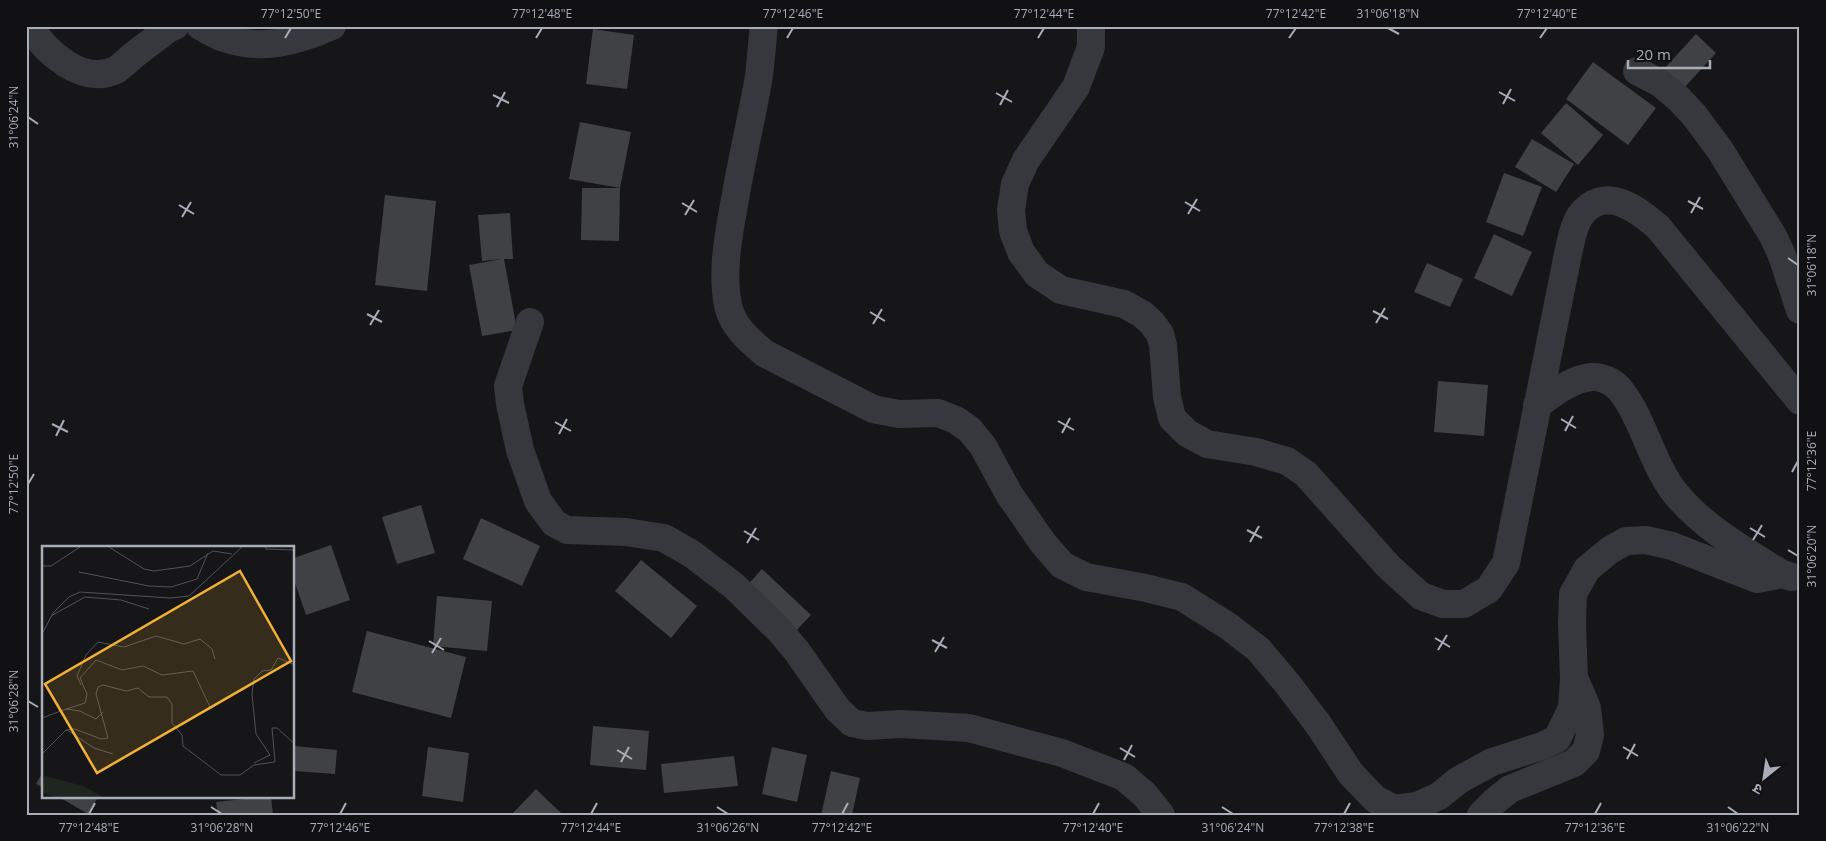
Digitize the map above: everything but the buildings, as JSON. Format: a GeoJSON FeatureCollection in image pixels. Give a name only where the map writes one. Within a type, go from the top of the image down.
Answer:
{"type":"FeatureCollection","features":[{"type":"Feature","properties":{"kind":"street"},"geometry":{"type":"LineString","coordinates":[[29,26],[43,46],[70,66],[85,73],[96,75],[118,69],[168,29],[175,26]]}},
{"type":"Feature","properties":{"kind":"street"},"geometry":{"type":"LineString","coordinates":[[200,26],[222,38],[246,44],[276,44],[304,38],[332,26]]}},
{"type":"Feature","properties":{"kind":"street"},"geometry":{"type":"LineString","coordinates":[[764,26],[758,76],[743,149],[728,243],[726,280],[728,306],[736,326],[748,340],[764,353],[873,409],[898,414],[938,413],[956,420],[970,430],[983,446],[1009,494],[1043,543],[1062,565],[1086,577],[1182,597],[1228,626],[1258,649],[1318,724],[1351,774],[1375,799],[1394,809],[1417,806],[1439,796],[1459,780],[1492,762],[1542,746],[1557,739],[1572,708],[1574,678],[1573,594],[1587,569],[1610,550],[1626,541],[1646,540],[1672,546],[1758,579],[1791,576]]}},
{"type":"Feature","properties":{"kind":"street"},"geometry":{"type":"LineString","coordinates":[[1091,26],[1091,47],[1076,87],[1026,160],[1015,184],[1011,210],[1013,231],[1020,252],[1037,274],[1061,290],[1124,304],[1142,314],[1160,334],[1163,345],[1167,397],[1172,418],[1187,434],[1207,444],[1256,452],[1287,461],[1306,474],[1388,566],[1421,596],[1443,604],[1464,604],[1489,589],[1506,563],[1574,228],[1580,217],[1590,206],[1601,202],[1613,201],[1632,206],[1658,227],[1800,401]]}},
{"type":"Feature","properties":{"kind":"street"},"geometry":{"type":"LineString","coordinates":[[1638,71],[1660,83],[1679,99],[1694,115],[1720,150],[1773,236],[1781,253],[1800,310]]}},
{"type":"Feature","properties":{"kind":"street"},"geometry":{"type":"LineString","coordinates":[[530,322],[508,386],[510,404],[520,450],[538,500],[554,522],[567,530],[626,532],[664,538],[692,554],[734,586],[778,630],[796,650],[838,710],[852,723],[867,726],[901,724],[970,728],[1062,753],[1124,777],[1145,795],[1161,815]]}},
{"type":"Feature","properties":{"kind":"street"},"geometry":{"type":"LineString","coordinates":[[1537,405],[1564,386],[1576,381],[1591,377],[1613,383],[1621,391],[1637,419],[1656,461],[1675,492],[1689,509],[1724,537],[1791,576]]}},
{"type":"Feature","properties":{"kind":"street"},"geometry":{"type":"LineString","coordinates":[[1481,815],[1495,800],[1510,790],[1574,763],[1586,751],[1590,735],[1587,708],[1574,678]]}}]}
